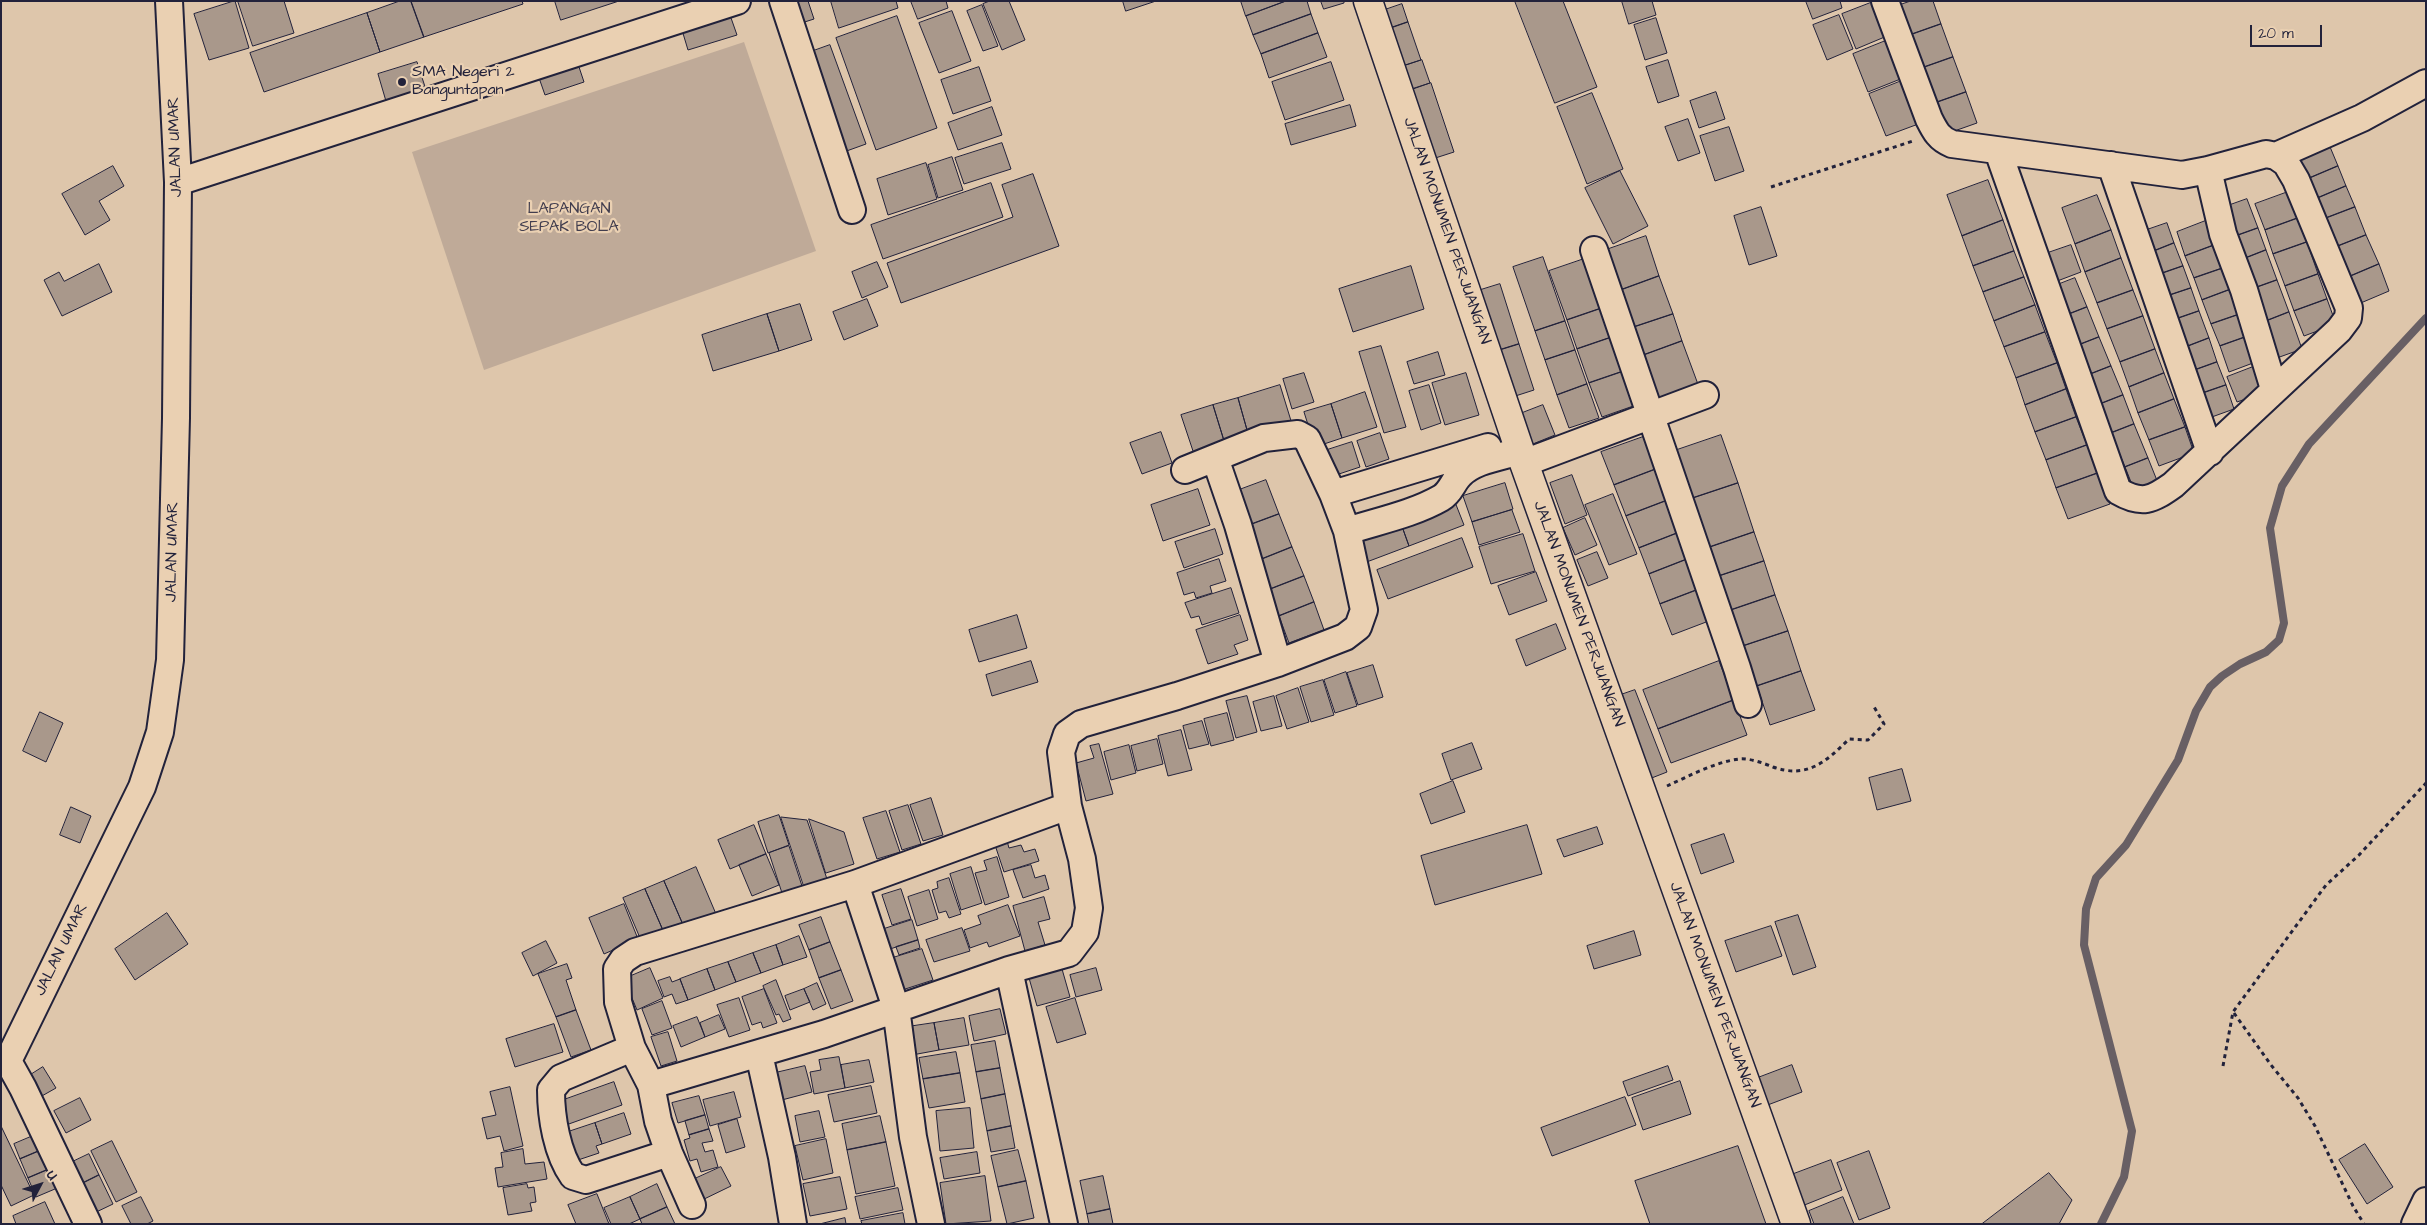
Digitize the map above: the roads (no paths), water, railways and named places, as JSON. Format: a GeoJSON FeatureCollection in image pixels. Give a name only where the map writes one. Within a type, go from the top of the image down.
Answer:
{"type":"FeatureCollection","features":[{"type":"Feature","properties":{"kind":"street","name":"JALAN UMAR"},"geometry":{"type":"LineString","coordinates":[[4,1063],[142,787],[160,732],[170,660],[178,182],[169,1]]}},
{"type":"Feature","properties":{"kind":"street"},"geometry":{"type":"LineString","coordinates":[[178,182],[737,1]]}},
{"type":"Feature","properties":{"kind":"street"},"geometry":{"type":"LineString","coordinates":[[783,1],[852,210]]}},
{"type":"Feature","properties":{"kind":"street","name":"JALAN MONUMEN PERJUANGAN"},"geometry":{"type":"LineString","coordinates":[[1368,1],[1520,451],[1796,1224]]}},
{"type":"Feature","properties":{"kind":"street"},"geometry":{"type":"LineString","coordinates":[[1885,1],[1920,96],[1936,133],[1942,140],[1952,144],[1998,152],[2026,153],[2182,175],[2266,154],[2276,156],[2286,164],[2296,180],[2349,308],[2348,318],[2339,330],[2173,485],[2155,498],[2133,500],[2118,491],[1998,152]]}},
{"type":"Feature","properties":{"kind":"street"},"geometry":{"type":"LineString","coordinates":[[2276,156],[2362,118],[2426,83]]}},
{"type":"Feature","properties":{"kind":"street"},"geometry":{"type":"LineString","coordinates":[[2111,164],[2210,452]]}},
{"type":"Feature","properties":{"kind":"street"},"geometry":{"type":"LineString","coordinates":[[2208,170],[2223,234],[2244,290],[2274,389]]}},
{"type":"Feature","properties":{"kind":"street"},"geometry":{"type":"LineString","coordinates":[[1594,250],[1748,704]]}},
{"type":"Feature","properties":{"kind":"street"},"geometry":{"type":"LineString","coordinates":[[1347,530],[1413,510],[1440,499],[1448,494],[1460,474],[1469,468],[1520,451],[1651,416],[1705,395]]}},
{"type":"Feature","properties":{"kind":"street"},"geometry":{"type":"LineString","coordinates":[[650,1085],[759,1054],[1009,970],[1069,953],[1085,932],[1089,908],[1082,859],[1068,806],[1061,752],[1067,734],[1081,724],[1278,664],[1345,637],[1358,627],[1364,610],[1347,530],[1333,494],[1306,439],[1298,434],[1264,438],[1185,470]]}},
{"type":"Feature","properties":{"kind":"street"},"geometry":{"type":"LineString","coordinates":[[1333,494],[1452,457],[1520,451]]}},
{"type":"Feature","properties":{"kind":"street"},"geometry":{"type":"LineString","coordinates":[[1215,458],[1238,525],[1278,664]]}},
{"type":"Feature","properties":{"kind":"street"},"geometry":{"type":"LineString","coordinates":[[692,1205],[669,1153],[658,1121],[650,1085],[632,1048],[618,1002],[617,969],[623,960],[635,952],[855,884],[1068,806]]}},
{"type":"Feature","properties":{"kind":"street"},"geometry":{"type":"LineString","coordinates":[[855,884],[896,1008],[913,1137],[931,1224]]}},
{"type":"Feature","properties":{"kind":"street"},"geometry":{"type":"LineString","coordinates":[[1009,970],[1064,1224]]}},
{"type":"Feature","properties":{"kind":"street"},"geometry":{"type":"LineString","coordinates":[[632,1048],[561,1078],[551,1090],[554,1118],[565,1161],[573,1176],[586,1180],[669,1153]]}},
{"type":"Feature","properties":{"kind":"street"},"geometry":{"type":"LineString","coordinates":[[759,1054],[782,1157],[793,1224]]}},
{"type":"Feature","properties":{"kind":"street"},"geometry":{"type":"LineString","coordinates":[[4,1063],[23,1088],[88,1224]]}},
{"type":"Feature","properties":{"kind":"street"},"geometry":{"type":"LineString","coordinates":[[2415,1224],[2426,1200]]}},
{"type":"Feature","properties":{"kind":"waterway"},"geometry":{"type":"LineString","coordinates":[[2101,1224],[2124,1177],[2132,1131],[2084,945],[2086,909],[2096,878],[2126,845],[2178,760],[2196,711],[2210,687],[2240,664],[2266,652],[2279,640],[2284,623],[2270,528],[2282,486],[2309,444],[2426,318]]}},
{"type":"Feature","properties":{"kind":"place","name":"SMA Negeri 2 Banguntapan"},"geometry":{"type":"Point","coordinates":[402,82]}},
{"type":"Feature","properties":{"kind":"park label","name":"LAPANGAN SEPAK BOLA"},"geometry":{"type":"Point","coordinates":[569,219]}}]}
